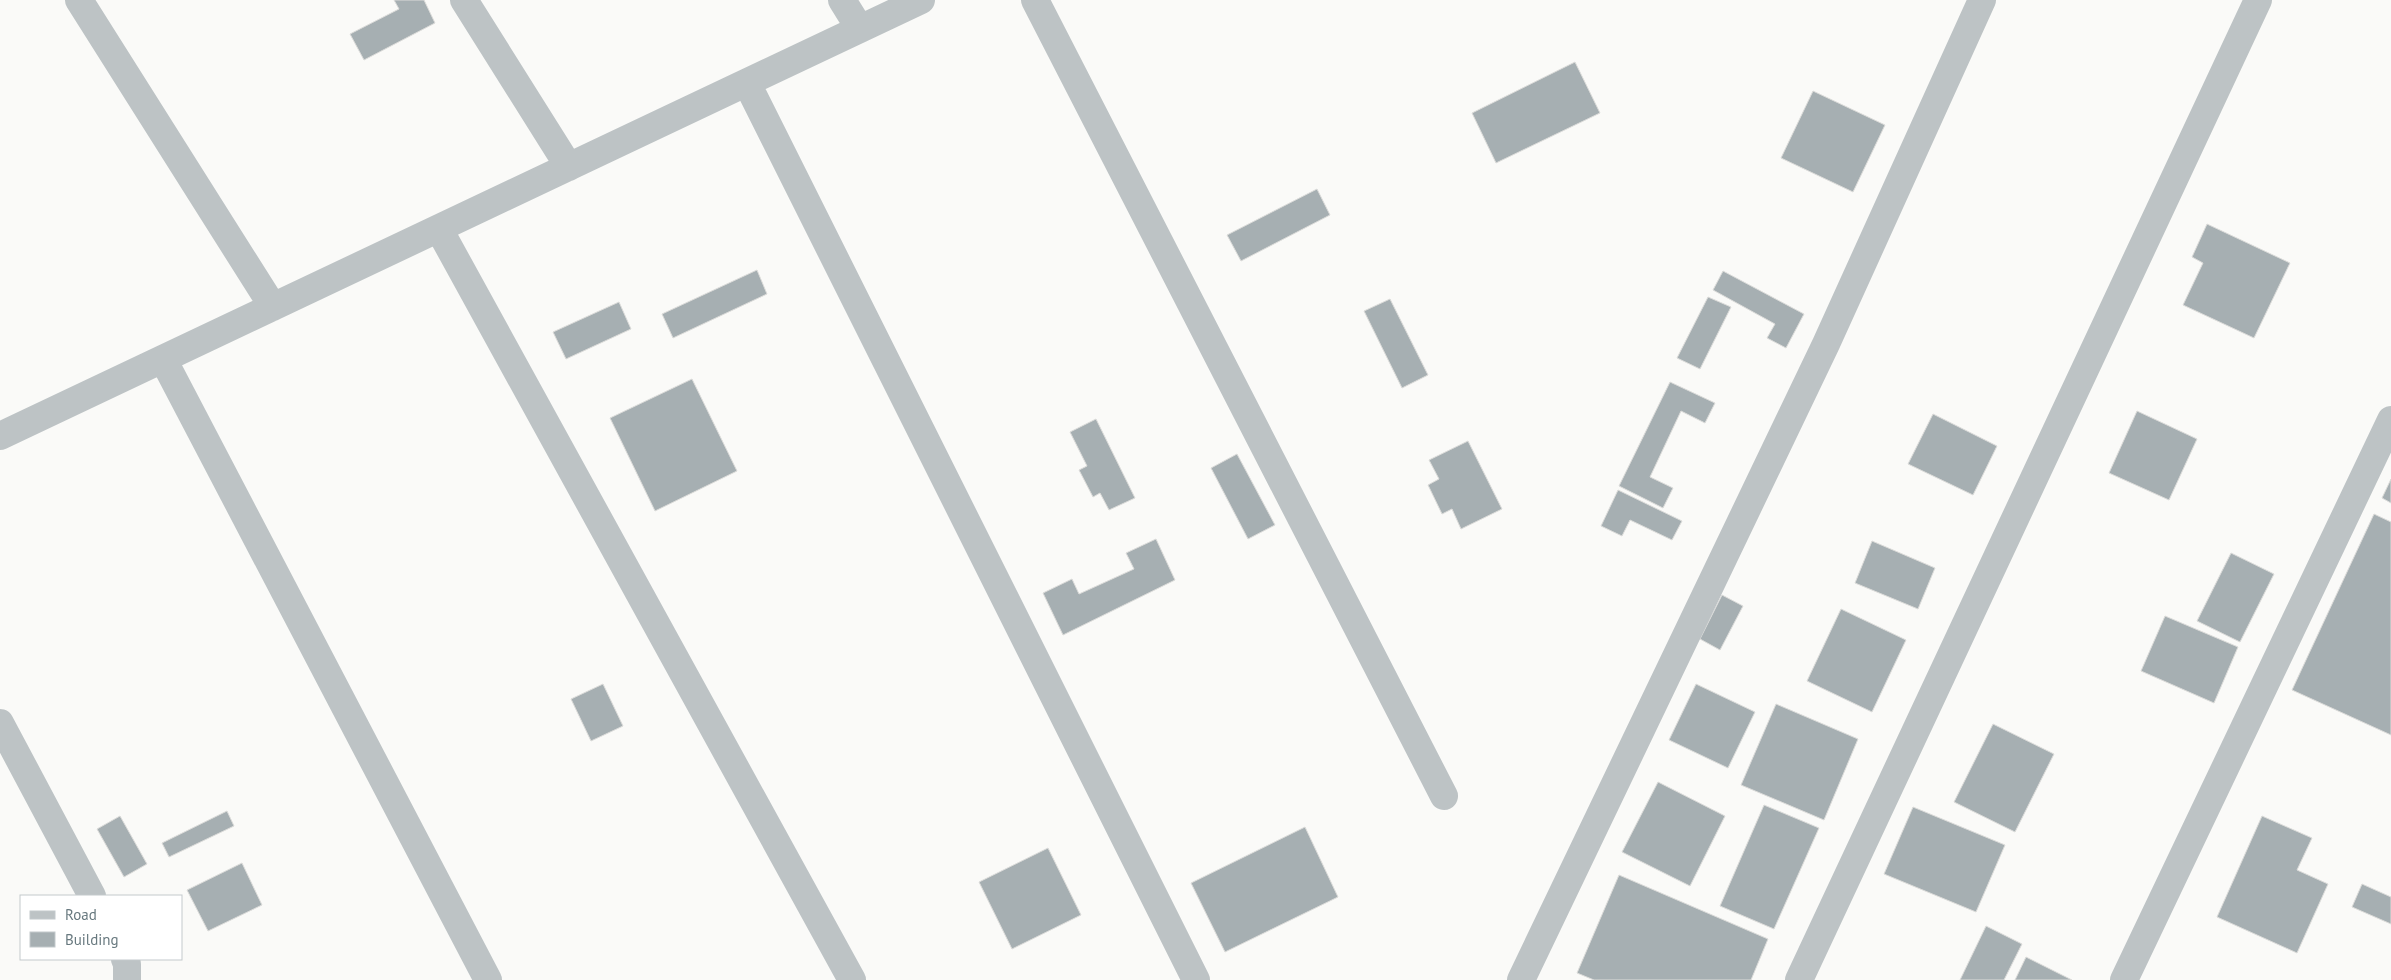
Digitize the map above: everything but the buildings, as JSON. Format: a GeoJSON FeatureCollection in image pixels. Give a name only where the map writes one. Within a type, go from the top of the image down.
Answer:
{"type":"FeatureCollection","features":[{"type":"Feature","properties":{"kind":"street"},"geometry":{"type":"LineString","coordinates":[[79,0],[273,307]]}},
{"type":"Feature","properties":{"kind":"street"},"geometry":{"type":"LineString","coordinates":[[464,0],[569,167]]}},
{"type":"Feature","properties":{"kind":"street"},"geometry":{"type":"LineString","coordinates":[[842,0],[860,29]]}},
{"type":"Feature","properties":{"kind":"street"},"geometry":{"type":"LineString","coordinates":[[0,436],[921,0]]}},
{"type":"Feature","properties":{"kind":"street"},"geometry":{"type":"LineString","coordinates":[[1035,0],[1444,796]]}},
{"type":"Feature","properties":{"kind":"street"},"geometry":{"type":"LineString","coordinates":[[1521,980],[1826,344],[1982,0]]}},
{"type":"Feature","properties":{"kind":"street"},"geometry":{"type":"LineString","coordinates":[[1799,980],[2258,0]]}},
{"type":"Feature","properties":{"kind":"street"},"geometry":{"type":"LineString","coordinates":[[747,83],[1196,980]]}},
{"type":"Feature","properties":{"kind":"street"},"geometry":{"type":"LineString","coordinates":[[439,228],[852,980]]}},
{"type":"Feature","properties":{"kind":"street"},"geometry":{"type":"LineString","coordinates":[[163,359],[488,980]]}},
{"type":"Feature","properties":{"kind":"street"},"geometry":{"type":"LineString","coordinates":[[2124,980],[2391,420]]}},
{"type":"Feature","properties":{"kind":"street"},"geometry":{"type":"LineString","coordinates":[[0,723],[91,895]]}},
{"type":"Feature","properties":{"kind":"street"},"geometry":{"type":"LineString","coordinates":[[126,960],[128,964],[127,980]]}}]}
